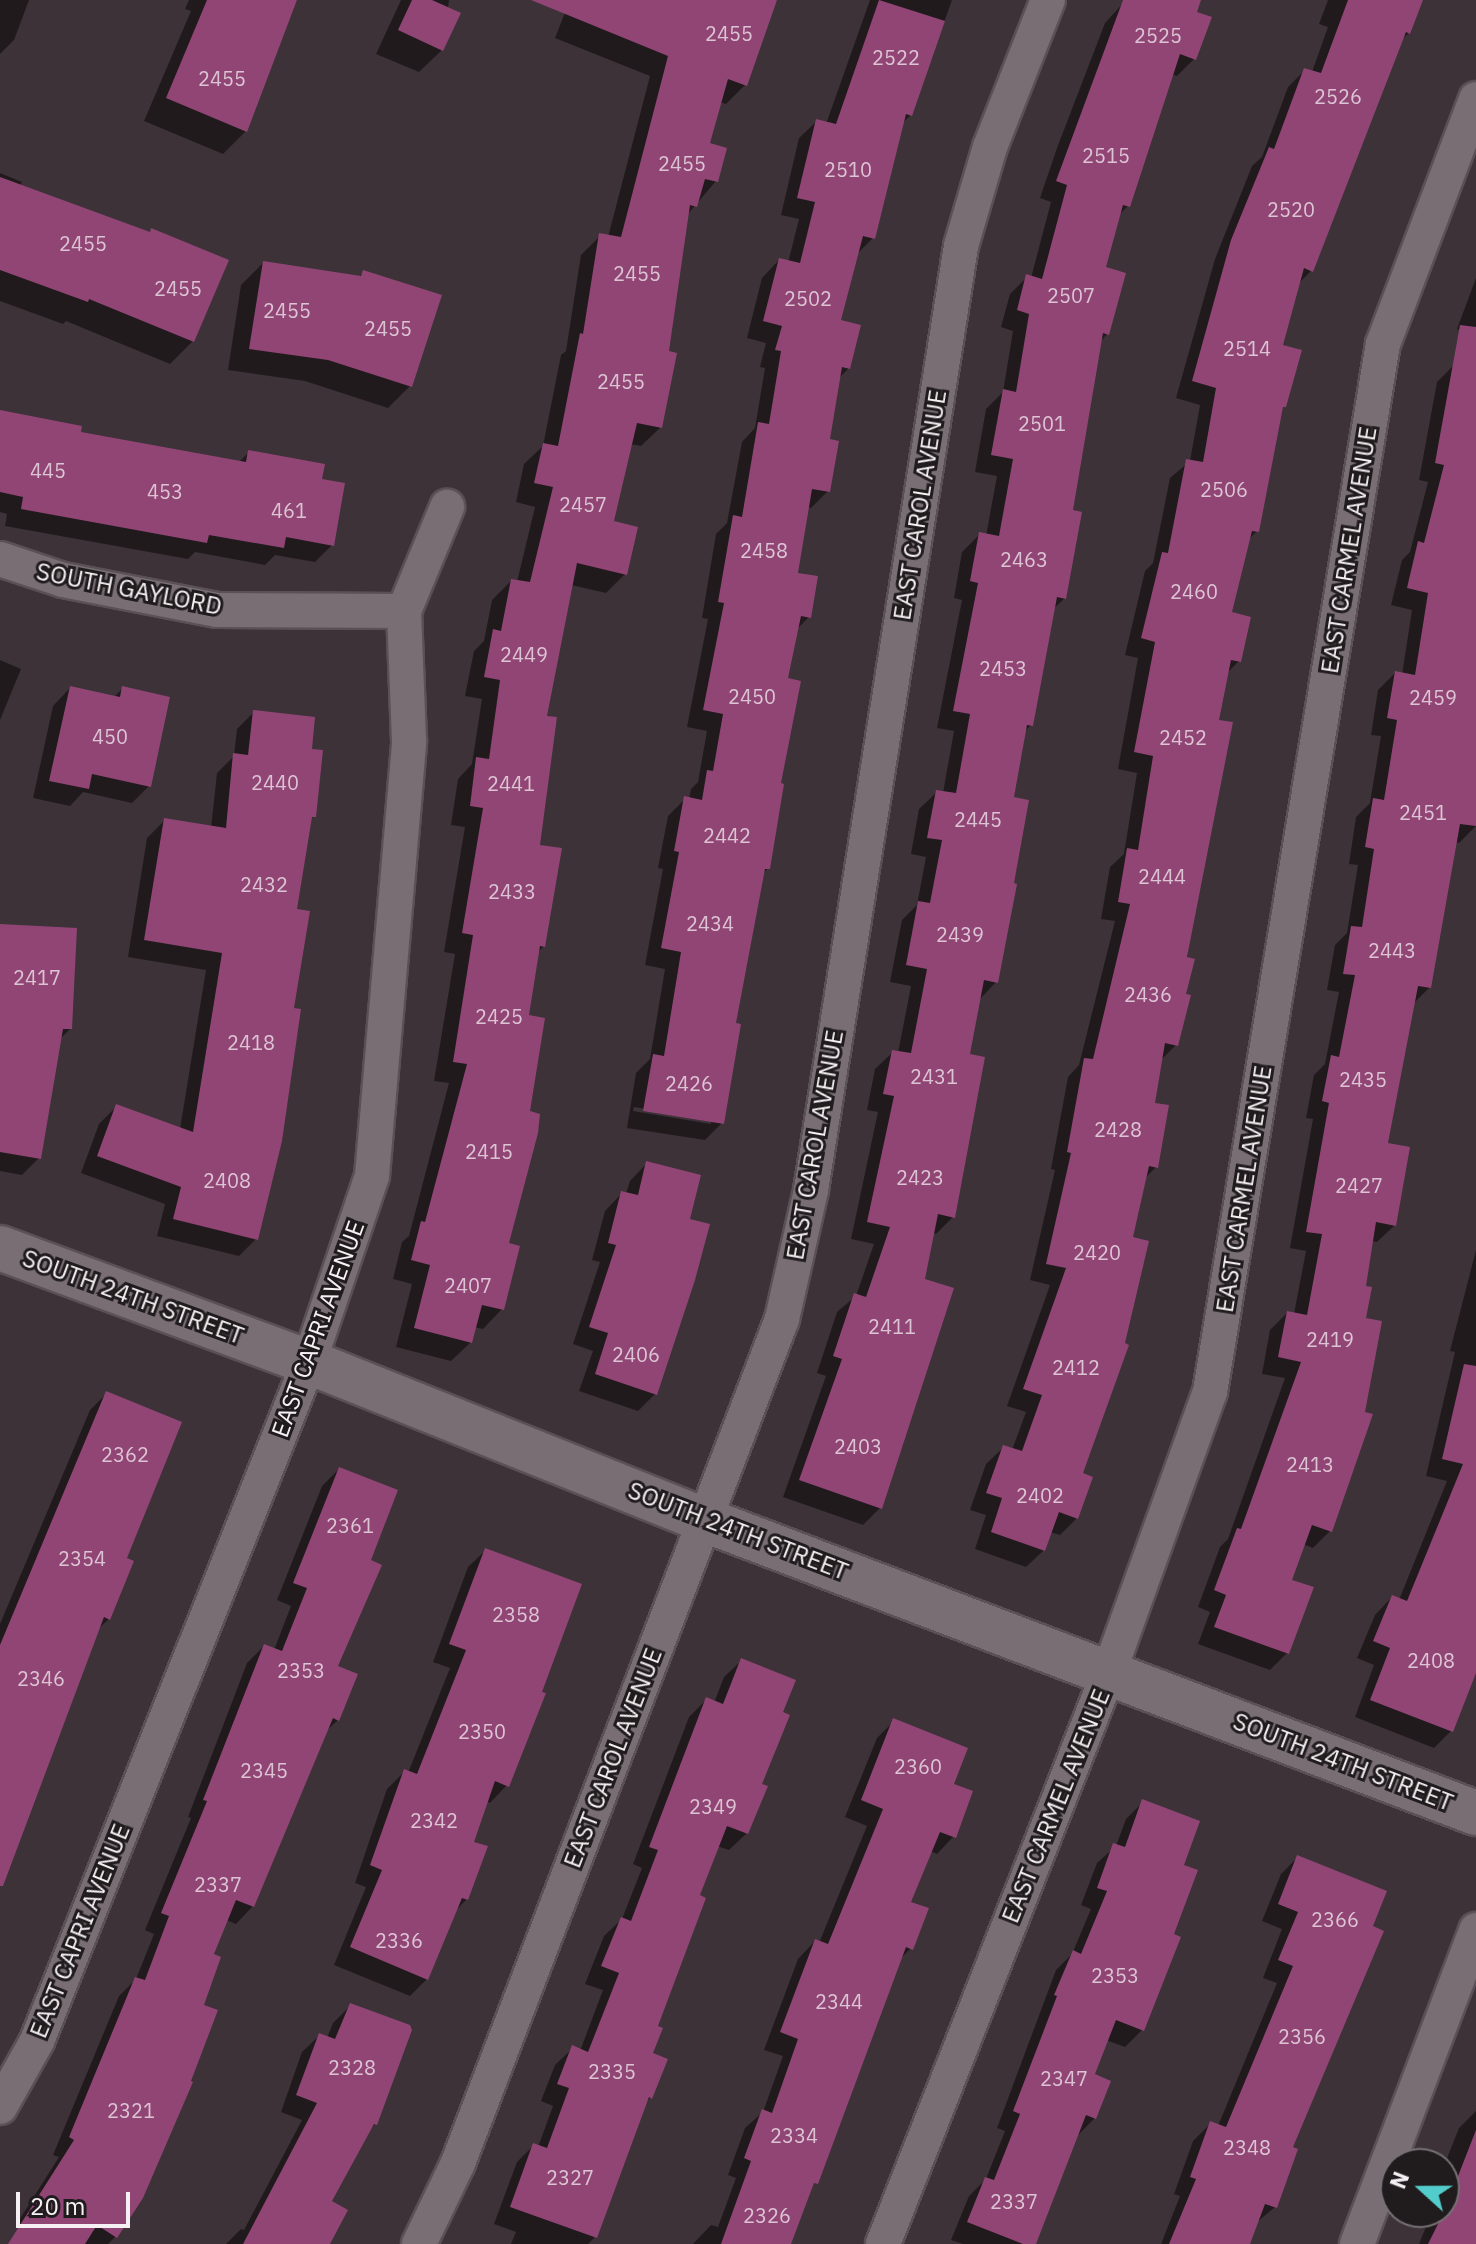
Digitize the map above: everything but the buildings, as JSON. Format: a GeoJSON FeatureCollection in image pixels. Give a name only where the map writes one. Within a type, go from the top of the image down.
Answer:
{"type":"FeatureCollection","features":[{"type":"Feature","properties":{"kind":"street","name":"EAST CAROL AVENUE"},"geometry":{"type":"LineString","coordinates":[[419,2244],[464,2148],[782,1319],[811,1190],[961,246],[990,147],[1048,0]]}},
{"type":"Feature","properties":{"kind":"street","name":"EAST CARMEL AVENUE"},"geometry":{"type":"LineString","coordinates":[[883,2244],[1109,1672],[1210,1392],[1383,344],[1476,99]]}},
{"type":"Feature","properties":{"kind":"street","name":"EAST CAPRI AVENUE"},"geometry":{"type":"LineString","coordinates":[[0,2107],[37,2041],[309,1362],[372,1176],[409,741],[404,611],[447,507]]}},
{"type":"Feature","properties":{"kind":"street","name":"SOUTH GAYLORD"},"geometry":{"type":"LineString","coordinates":[[0,559],[63,580],[217,610],[404,611]]}},
{"type":"Feature","properties":{"kind":"street","name":"SOUTH 24TH STREET"},"geometry":{"type":"LineString","coordinates":[[0,1248],[309,1362],[705,1520],[1476,1813]]}},
{"type":"Feature","properties":{"kind":"street"},"geometry":{"type":"LineString","coordinates":[[1357,2244],[1476,1930]]}}]}
